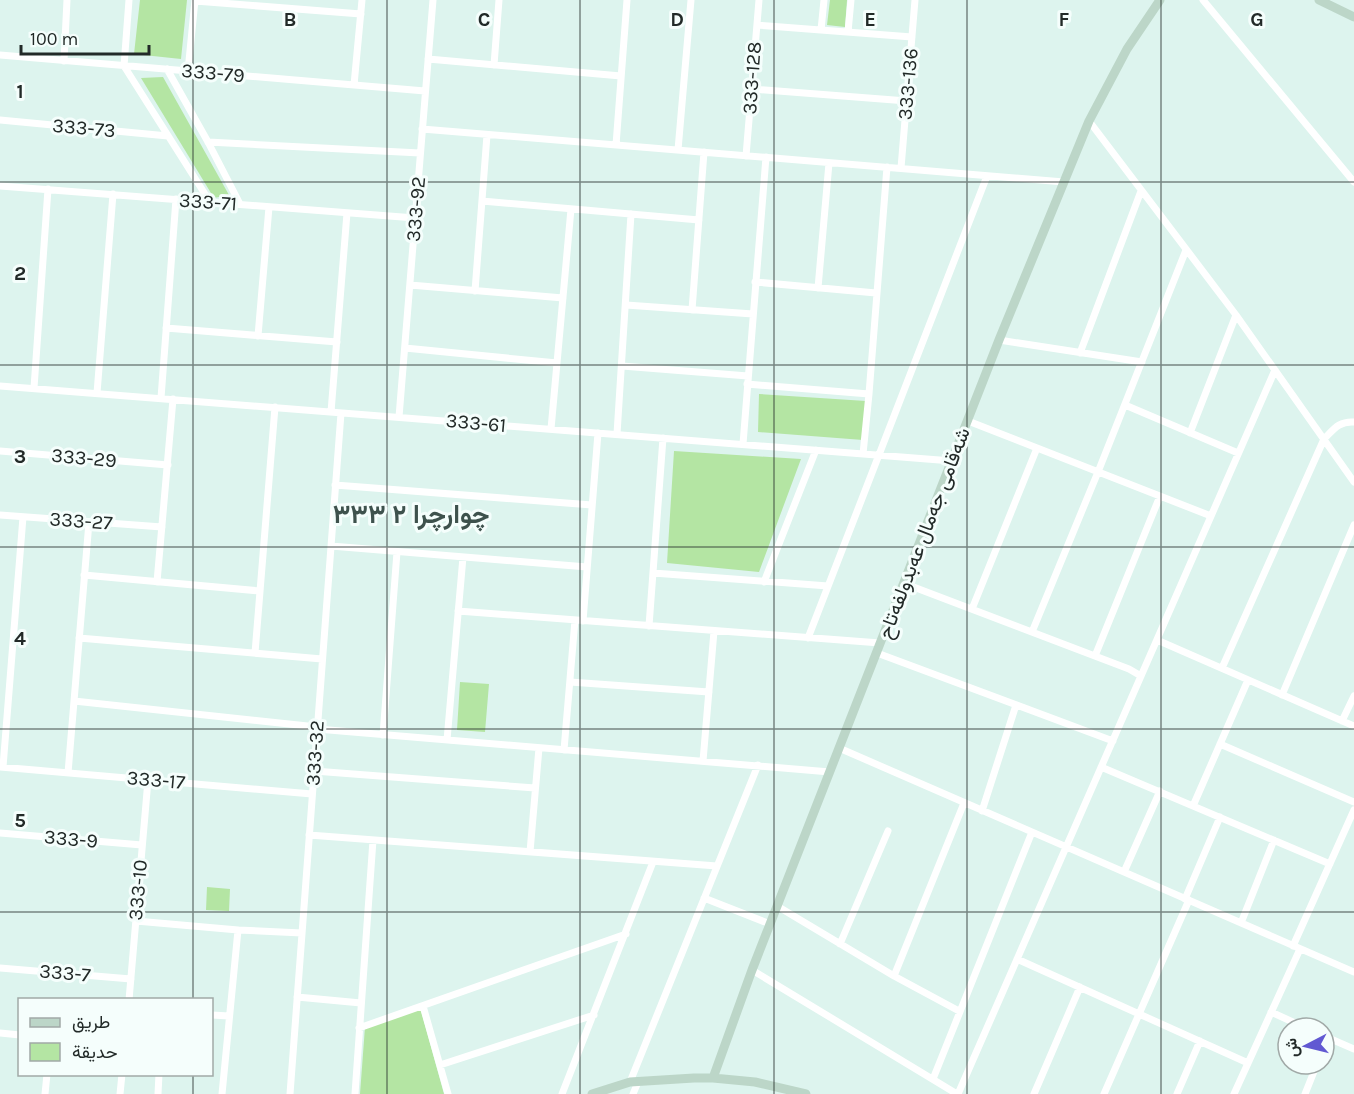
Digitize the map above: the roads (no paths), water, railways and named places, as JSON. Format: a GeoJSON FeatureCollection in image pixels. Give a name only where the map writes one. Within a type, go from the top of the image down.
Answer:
{"type":"FeatureCollection","features":[{"type":"Feature","properties":{"kind":"street"},"geometry":{"type":"LineString","coordinates":[[64,61],[67,0]]}},
{"type":"Feature","properties":{"kind":"street"},"geometry":{"type":"LineString","coordinates":[[129,0],[123,66],[210,202]]}},
{"type":"Feature","properties":{"kind":"street"},"geometry":{"type":"LineString","coordinates":[[354,85],[362,0]]}},
{"type":"Feature","properties":{"kind":"street","name":"333-92"},"geometry":{"type":"LineString","coordinates":[[399,417],[433,0]]}},
{"type":"Feature","properties":{"kind":"street"},"geometry":{"type":"LineString","coordinates":[[494,64],[499,0]]}},
{"type":"Feature","properties":{"kind":"street"},"geometry":{"type":"LineString","coordinates":[[616,145],[627,0]]}},
{"type":"Feature","properties":{"kind":"street"},"geometry":{"type":"LineString","coordinates":[[678,150],[691,0]]}},
{"type":"Feature","properties":{"kind":"street","name":"333-128"},"geometry":{"type":"LineString","coordinates":[[746,156],[759,0]]}},
{"type":"Feature","properties":{"kind":"street"},"geometry":{"type":"LineString","coordinates":[[821,30],[824,0]]}},
{"type":"Feature","properties":{"kind":"street"},"geometry":{"type":"LineString","coordinates":[[848,32],[851,0]]}},
{"type":"Feature","properties":{"kind":"street","name":"333-136"},"geometry":{"type":"LineString","coordinates":[[901,168],[915,0]]}},
{"type":"Feature","properties":{"kind":"street","name":"شەقامی جەمال عەبدولفەتاح"},"geometry":{"type":"LineString","coordinates":[[713,1078],[752,970],[903,583],[1089,121],[1112,74],[1160,0]]}},
{"type":"Feature","properties":{"kind":"street"},"geometry":{"type":"LineString","coordinates":[[1203,0],[1354,182]]}},
{"type":"Feature","properties":{"kind":"street"},"geometry":{"type":"LineString","coordinates":[[1319,0],[1340,5],[1354,17]]}},
{"type":"Feature","properties":{"kind":"street"},"geometry":{"type":"LineString","coordinates":[[188,71],[195,1],[361,14]]}},
{"type":"Feature","properties":{"kind":"street"},"geometry":{"type":"LineString","coordinates":[[757,25],[912,37]]}},
{"type":"Feature","properties":{"kind":"street","name":"333-79"},"geometry":{"type":"LineString","coordinates":[[0,55],[425,91]]}},
{"type":"Feature","properties":{"kind":"street"},"geometry":{"type":"LineString","coordinates":[[428,59],[621,76]]}},
{"type":"Feature","properties":{"kind":"street"},"geometry":{"type":"LineString","coordinates":[[167,69],[240,204]]}},
{"type":"Feature","properties":{"kind":"street"},"geometry":{"type":"LineString","coordinates":[[752,89],[907,101]]}},
{"type":"Feature","properties":{"kind":"street","name":"333-73"},"geometry":{"type":"LineString","coordinates":[[0,120],[168,136]]}},
{"type":"Feature","properties":{"kind":"street"},"geometry":{"type":"LineString","coordinates":[[1089,121],[1236,315],[1354,482]]}},
{"type":"Feature","properties":{"kind":"street"},"geometry":{"type":"LineString","coordinates":[[422,129],[1064,182]]}},
{"type":"Feature","properties":{"kind":"street"},"geometry":{"type":"LineString","coordinates":[[474,291],[488,135]]}},
{"type":"Feature","properties":{"kind":"street"},"geometry":{"type":"LineString","coordinates":[[208,142],[420,153]]}},
{"type":"Feature","properties":{"kind":"street"},"geometry":{"type":"LineString","coordinates":[[692,310],[704,152]]}},
{"type":"Feature","properties":{"kind":"street"},"geometry":{"type":"LineString","coordinates":[[743,444],[766,157]]}},
{"type":"Feature","properties":{"kind":"street"},"geometry":{"type":"LineString","coordinates":[[818,288],[829,163]]}},
{"type":"Feature","properties":{"kind":"street"},"geometry":{"type":"LineString","coordinates":[[863,454],[887,167]]}},
{"type":"Feature","properties":{"kind":"street"},"geometry":{"type":"LineString","coordinates":[[808,638],[987,176]]}},
{"type":"Feature","properties":{"kind":"street","name":"333-71"},"geometry":{"type":"LineString","coordinates":[[0,186],[415,218]]}},
{"type":"Feature","properties":{"kind":"street"},"geometry":{"type":"LineString","coordinates":[[34,388],[48,189]]}},
{"type":"Feature","properties":{"kind":"street"},"geometry":{"type":"LineString","coordinates":[[1080,353],[1141,191]]}},
{"type":"Feature","properties":{"kind":"street"},"geometry":{"type":"LineString","coordinates":[[97,393],[113,194]]}},
{"type":"Feature","properties":{"kind":"street"},"geometry":{"type":"LineString","coordinates":[[161,398],[176,199]]}},
{"type":"Feature","properties":{"kind":"street"},"geometry":{"type":"LineString","coordinates":[[482,201],[699,219]]}},
{"type":"Feature","properties":{"kind":"street"},"geometry":{"type":"LineString","coordinates":[[258,336],[269,207]]}},
{"type":"Feature","properties":{"kind":"street"},"geometry":{"type":"LineString","coordinates":[[551,429],[570,209]]}},
{"type":"Feature","properties":{"kind":"street"},"geometry":{"type":"LineString","coordinates":[[331,412],[347,213]]}},
{"type":"Feature","properties":{"kind":"street"},"geometry":{"type":"LineString","coordinates":[[617,434],[631,214]]}},
{"type":"Feature","properties":{"kind":"street"},"geometry":{"type":"LineString","coordinates":[[1032,632],[1186,250]]}},
{"type":"Feature","properties":{"kind":"street"},"geometry":{"type":"LineString","coordinates":[[755,282],[876,293]]}},
{"type":"Feature","properties":{"kind":"street"},"geometry":{"type":"LineString","coordinates":[[410,285],[563,298]]}},
{"type":"Feature","properties":{"kind":"street"},"geometry":{"type":"LineString","coordinates":[[626,305],[753,314]]}},
{"type":"Feature","properties":{"kind":"street"},"geometry":{"type":"LineString","coordinates":[[1190,433],[1236,315]]}},
{"type":"Feature","properties":{"kind":"street"},"geometry":{"type":"LineString","coordinates":[[166,328],[337,342]]}},
{"type":"Feature","properties":{"kind":"street"},"geometry":{"type":"LineString","coordinates":[[999,340],[1142,362]]}},
{"type":"Feature","properties":{"kind":"street"},"geometry":{"type":"LineString","coordinates":[[405,348],[557,363]]}},
{"type":"Feature","properties":{"kind":"street"},"geometry":{"type":"LineString","coordinates":[[622,366],[748,376]]}},
{"type":"Feature","properties":{"kind":"street"},"geometry":{"type":"LineString","coordinates":[[752,970],[957,1094],[1275,370]]}},
{"type":"Feature","properties":{"kind":"street"},"geometry":{"type":"LineString","coordinates":[[747,384],[869,394]]}},
{"type":"Feature","properties":{"kind":"street","name":"333-61"},"geometry":{"type":"LineString","coordinates":[[0,386],[952,461]]}},
{"type":"Feature","properties":{"kind":"street"},"geometry":{"type":"LineString","coordinates":[[157,582],[173,399]]}},
{"type":"Feature","properties":{"kind":"street"},"geometry":{"type":"LineString","coordinates":[[1125,405],[1238,453]]}},
{"type":"Feature","properties":{"kind":"street"},"geometry":{"type":"LineString","coordinates":[[255,653],[275,407]]}},
{"type":"Feature","properties":{"kind":"street","name":"333-32"},"geometry":{"type":"LineString","coordinates":[[290,1094],[340,412]]}},
{"type":"Feature","properties":{"kind":"street"},"geometry":{"type":"LineString","coordinates":[[968,421],[1211,516]]}},
{"type":"Feature","properties":{"kind":"street"},"geometry":{"type":"LineString","coordinates":[[1222,668],[1324,439],[1337,425],[1344,422],[1354,423]]}},
{"type":"Feature","properties":{"kind":"street"},"geometry":{"type":"LineString","coordinates":[[564,750],[570,682],[587,567],[598,433]]}},
{"type":"Feature","properties":{"kind":"street"},"geometry":{"type":"LineString","coordinates":[[649,626],[663,438]]}},
{"type":"Feature","properties":{"kind":"street"},"geometry":{"type":"LineString","coordinates":[[972,609],[1037,448]]}},
{"type":"Feature","properties":{"kind":"street"},"geometry":{"type":"LineString","coordinates":[[764,582],[816,450]]}},
{"type":"Feature","properties":{"kind":"street","name":"333-29"},"geometry":{"type":"LineString","coordinates":[[0,451],[168,465]]}},
{"type":"Feature","properties":{"kind":"street"},"geometry":{"type":"LineString","coordinates":[[335,485],[592,505]]}},
{"type":"Feature","properties":{"kind":"street"},"geometry":{"type":"LineString","coordinates":[[1095,656],[1160,496]]}},
{"type":"Feature","properties":{"kind":"street","name":"333-27"},"geometry":{"type":"LineString","coordinates":[[0,515],[162,527]]}},
{"type":"Feature","properties":{"kind":"street"},"geometry":{"type":"LineString","coordinates":[[2,767],[23,517]]}},
{"type":"Feature","properties":{"kind":"street"},"geometry":{"type":"LineString","coordinates":[[68,773],[89,522]]}},
{"type":"Feature","properties":{"kind":"street"},"geometry":{"type":"LineString","coordinates":[[1282,695],[1354,525]]}},
{"type":"Feature","properties":{"kind":"street"},"geometry":{"type":"LineString","coordinates":[[331,546],[587,567]]}},
{"type":"Feature","properties":{"kind":"street"},"geometry":{"type":"LineString","coordinates":[[383,735],[397,552]]}},
{"type":"Feature","properties":{"kind":"street"},"geometry":{"type":"LineString","coordinates":[[447,740],[463,557]]}},
{"type":"Feature","properties":{"kind":"street"},"geometry":{"type":"LineString","coordinates":[[653,573],[828,586]]}},
{"type":"Feature","properties":{"kind":"street"},"geometry":{"type":"LineString","coordinates":[[84,575],[260,591]]}},
{"type":"Feature","properties":{"kind":"street"},"geometry":{"type":"LineString","coordinates":[[903,583],[1095,656],[1141,676]]}},
{"type":"Feature","properties":{"kind":"street"},"geometry":{"type":"LineString","coordinates":[[458,611],[808,638],[878,648],[1016,705],[1113,741]]}},
{"type":"Feature","properties":{"kind":"street"},"geometry":{"type":"LineString","coordinates":[[703,761],[714,631]]}},
{"type":"Feature","properties":{"kind":"street"},"geometry":{"type":"LineString","coordinates":[[79,638],[322,658]]}},
{"type":"Feature","properties":{"kind":"street"},"geometry":{"type":"LineString","coordinates":[[1157,640],[1354,726]]}},
{"type":"Feature","properties":{"kind":"street"},"geometry":{"type":"LineString","coordinates":[[1193,806],[1248,680]]}},
{"type":"Feature","properties":{"kind":"street"},"geometry":{"type":"LineString","coordinates":[[570,682],[709,692]]}},
{"type":"Feature","properties":{"kind":"street"},"geometry":{"type":"LineString","coordinates":[[1342,721],[1354,696]]}},
{"type":"Feature","properties":{"kind":"street"},"geometry":{"type":"LineString","coordinates":[[74,701],[383,735],[830,772]]}},
{"type":"Feature","properties":{"kind":"street"},"geometry":{"type":"LineString","coordinates":[[982,811],[1016,705]]}},
{"type":"Feature","properties":{"kind":"street"},"geometry":{"type":"LineString","coordinates":[[1220,744],[1354,802]]}},
{"type":"Feature","properties":{"kind":"street"},"geometry":{"type":"LineString","coordinates":[[530,852],[539,748]]}},
{"type":"Feature","properties":{"kind":"street"},"geometry":{"type":"LineString","coordinates":[[839,748],[1354,972]]}},
{"type":"Feature","properties":{"kind":"street"},"geometry":{"type":"LineString","coordinates":[[633,1094],[634,1082],[704,898],[758,765]]}},
{"type":"Feature","properties":{"kind":"street","name":"333-17"},"geometry":{"type":"LineString","coordinates":[[2,767],[312,794]]}},
{"type":"Feature","properties":{"kind":"street"},"geometry":{"type":"LineString","coordinates":[[1101,767],[1330,864]]}},
{"type":"Feature","properties":{"kind":"street"},"geometry":{"type":"LineString","coordinates":[[314,771],[536,788]]}},
{"type":"Feature","properties":{"kind":"street","name":"333-10"},"geometry":{"type":"LineString","coordinates":[[129,998],[148,780]]}},
{"type":"Feature","properties":{"kind":"street"},"geometry":{"type":"LineString","coordinates":[[1124,872],[1160,792]]}},
{"type":"Feature","properties":{"kind":"street"},"geometry":{"type":"LineString","coordinates":[[894,976],[963,803]]}},
{"type":"Feature","properties":{"kind":"street"},"geometry":{"type":"LineString","coordinates":[[1234,1094],[1271,1012],[1354,810]]}},
{"type":"Feature","properties":{"kind":"street"},"geometry":{"type":"LineString","coordinates":[[1104,1094],[1220,817]]}},
{"type":"Feature","properties":{"kind":"street"},"geometry":{"type":"LineString","coordinates":[[840,944],[888,831]]}},
{"type":"Feature","properties":{"kind":"street"},"geometry":{"type":"LineString","coordinates":[[933,1079],[1032,832]]}},
{"type":"Feature","properties":{"kind":"street","name":"333-9"},"geometry":{"type":"LineString","coordinates":[[0,833],[142,845]]}},
{"type":"Feature","properties":{"kind":"street"},"geometry":{"type":"LineString","coordinates":[[309,835],[717,866]]}},
{"type":"Feature","properties":{"kind":"street"},"geometry":{"type":"LineString","coordinates":[[355,1094],[373,840]]}},
{"type":"Feature","properties":{"kind":"street"},"geometry":{"type":"LineString","coordinates":[[1241,923],[1274,840]]}},
{"type":"Feature","properties":{"kind":"street"},"geometry":{"type":"LineString","coordinates":[[562,1094],[653,862]]}},
{"type":"Feature","properties":{"kind":"street"},"geometry":{"type":"LineString","coordinates":[[704,898],[770,924]]}},
{"type":"Feature","properties":{"kind":"street"},"geometry":{"type":"LineString","coordinates":[[777,906],[894,976],[959,1011]]}},
{"type":"Feature","properties":{"kind":"street"},"geometry":{"type":"LineString","coordinates":[[136,921],[302,933]]}},
{"type":"Feature","properties":{"kind":"street"},"geometry":{"type":"LineString","coordinates":[[222,1094],[238,930]]}},
{"type":"Feature","properties":{"kind":"street"},"geometry":{"type":"LineString","coordinates":[[359,1028],[626,934]]}},
{"type":"Feature","properties":{"kind":"street"},"geometry":{"type":"LineString","coordinates":[[1017,958],[1248,1063]]}},
{"type":"Feature","properties":{"kind":"street","name":"333-7"},"geometry":{"type":"LineString","coordinates":[[0,968],[130,979]]}},
{"type":"Feature","properties":{"kind":"street"},"geometry":{"type":"LineString","coordinates":[[1034,1094],[1080,987]]}},
{"type":"Feature","properties":{"kind":"street"},"geometry":{"type":"LineString","coordinates":[[297,997],[361,1003]]}},
{"type":"Feature","properties":{"kind":"street"},"geometry":{"type":"LineString","coordinates":[[423,1006],[448,1094]]}},
{"type":"Feature","properties":{"kind":"street"},"geometry":{"type":"LineString","coordinates":[[1271,1012],[1280,1016]]}},
{"type":"Feature","properties":{"kind":"street"},"geometry":{"type":"LineString","coordinates":[[440,1065],[594,1014]]}},
{"type":"Feature","properties":{"kind":"street"},"geometry":{"type":"LineString","coordinates":[[213,1015],[230,1016]]}},
{"type":"Feature","properties":{"kind":"street"},"geometry":{"type":"LineString","coordinates":[[0,1033],[18,1035]]}},
{"type":"Feature","properties":{"kind":"street"},"geometry":{"type":"LineString","coordinates":[[1177,1094],[1200,1041]]}},
{"type":"Feature","properties":{"kind":"street"},"geometry":{"type":"LineString","coordinates":[[1336,1041],[1354,1049]]}},
{"type":"Feature","properties":{"kind":"street"},"geometry":{"type":"LineString","coordinates":[[45,1094],[47,1076]]}},
{"type":"Feature","properties":{"kind":"street"},"geometry":{"type":"LineString","coordinates":[[120,1094],[122,1076]]}},
{"type":"Feature","properties":{"kind":"street"},"geometry":{"type":"LineString","coordinates":[[158,1094],[159,1076]]}},
{"type":"Feature","properties":{"kind":"street"},"geometry":{"type":"LineString","coordinates":[[1305,1094],[1312,1076]]}},
{"type":"Feature","properties":{"kind":"street"},"geometry":{"type":"LineString","coordinates":[[592,1094],[634,1082],[713,1078],[755,1082],[800,1093]]}},
{"type":"Feature","properties":{"kind":"district","name":"چوارچرا ٢ ٣٣٣"},"geometry":{"type":"Point","coordinates":[411,514]}}]}
